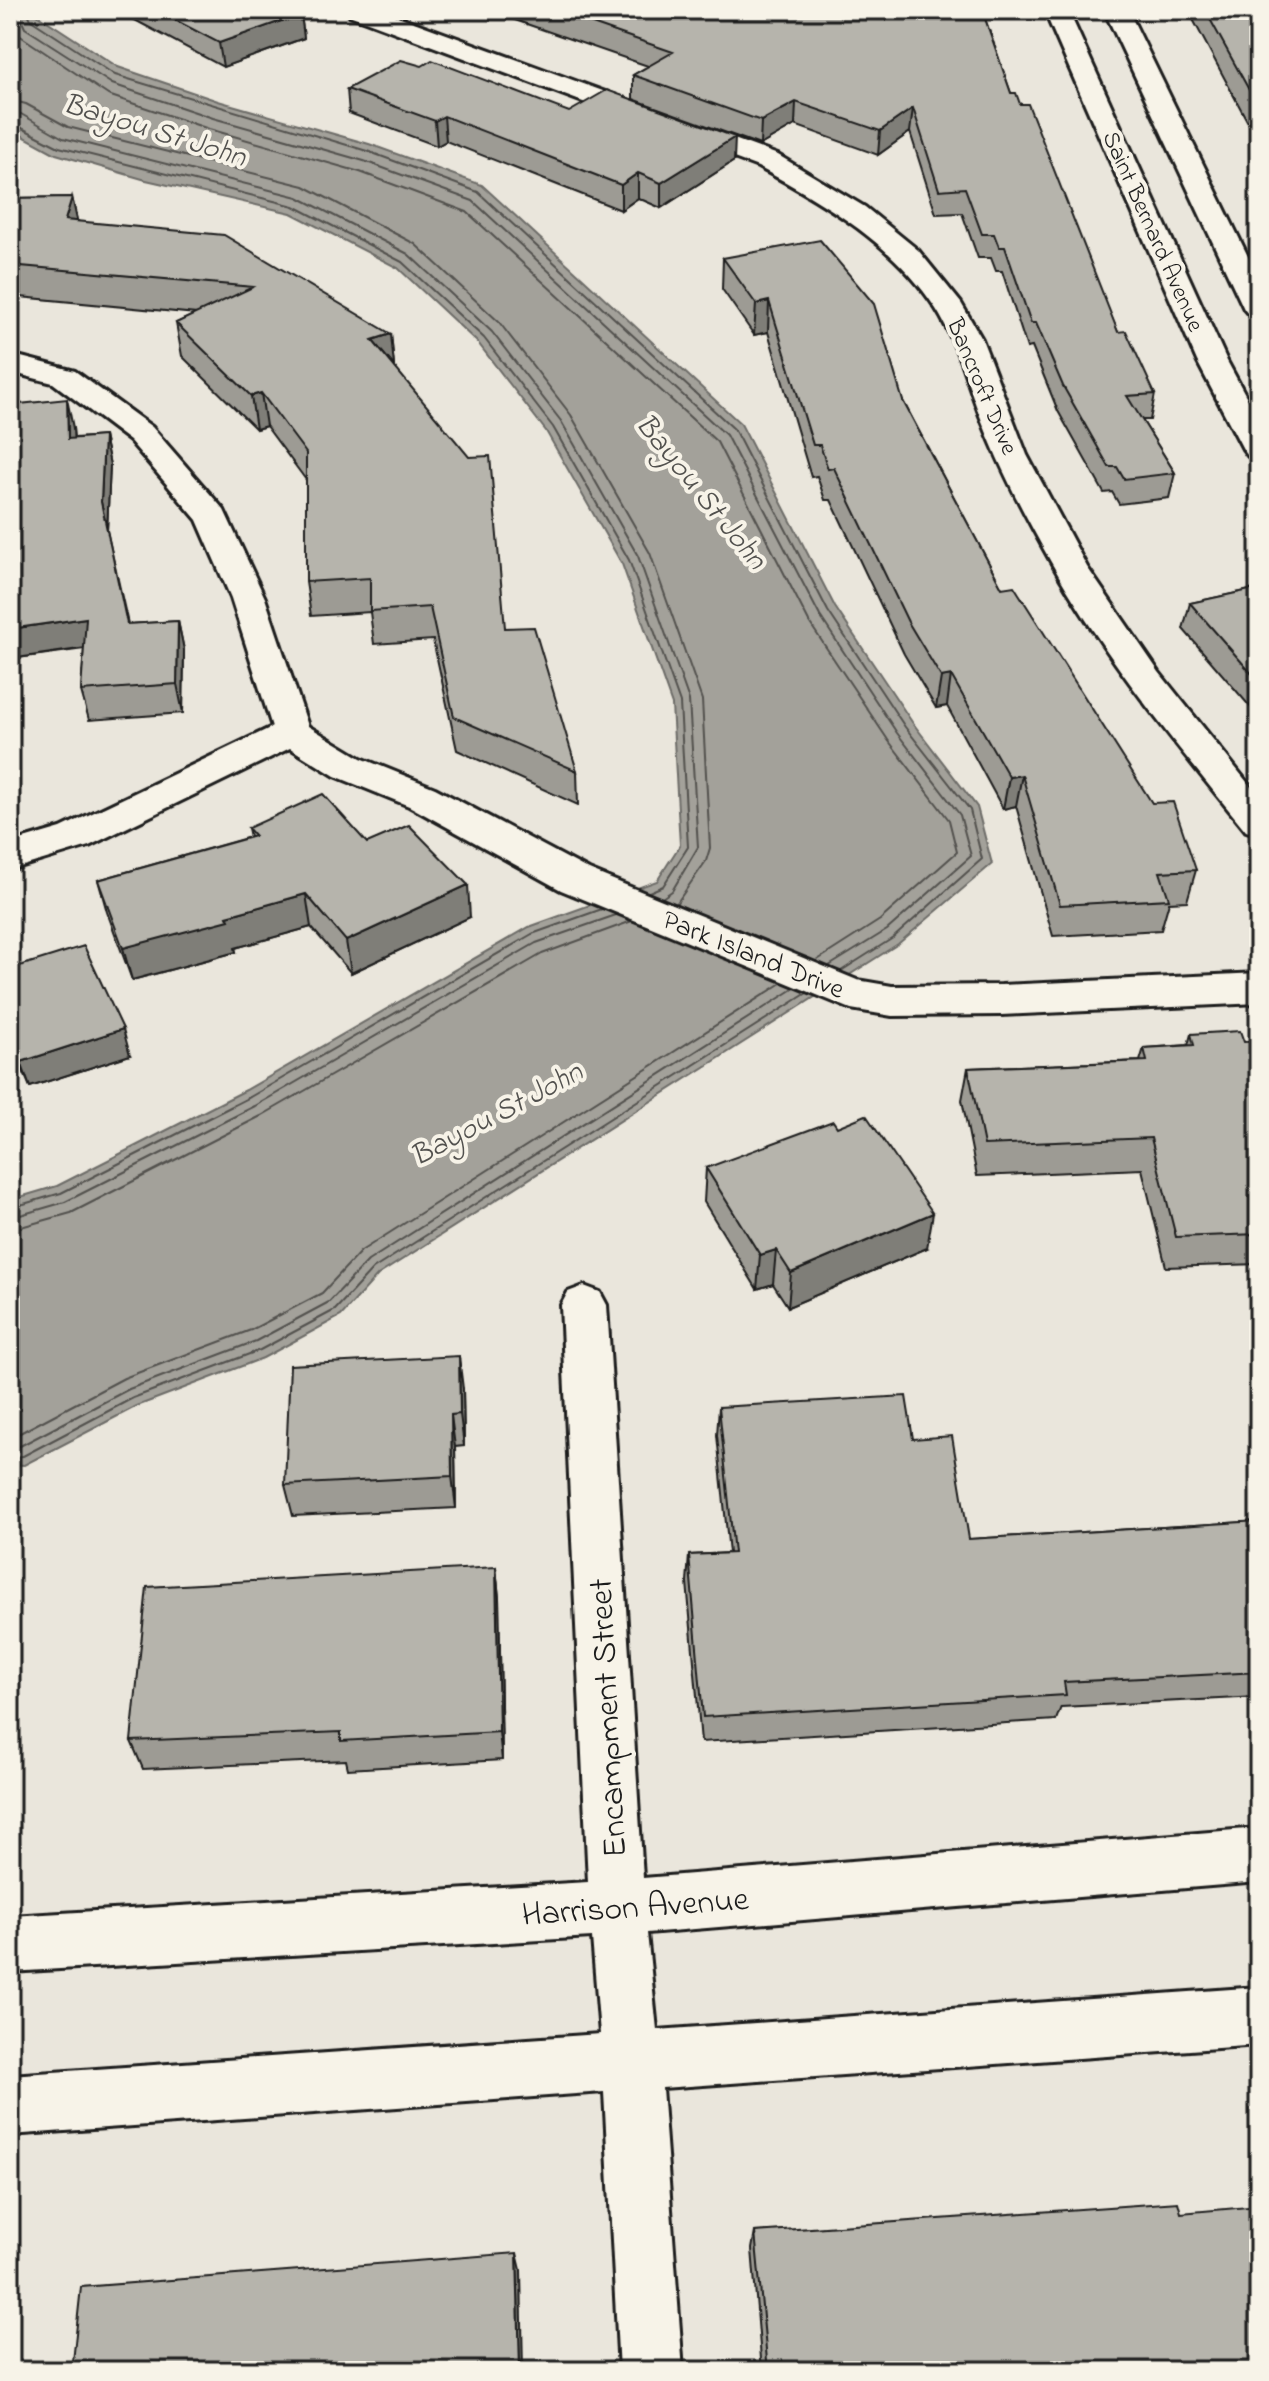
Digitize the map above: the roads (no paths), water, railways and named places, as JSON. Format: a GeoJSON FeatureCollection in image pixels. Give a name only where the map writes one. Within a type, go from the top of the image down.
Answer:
{"type":"FeatureCollection","features":[{"type":"Feature","properties":{"kind":"street","name":"Bancroft Drive"},"geometry":{"type":"LineString","coordinates":[[358,10],[768,161],[829,192],[876,227],[945,299],[967,338],[1016,463],[1085,590],[1133,663],[1259,822]]}},
{"type":"Feature","properties":{"kind":"street","name":"Saint Bernard Avenue"},"geometry":{"type":"LineString","coordinates":[[1056,10],[1212,361],[1259,449]]}},
{"type":"Feature","properties":{"kind":"street"},"geometry":{"type":"LineString","coordinates":[[1116,10],[1259,309]]}},
{"type":"Feature","properties":{"kind":"street"},"geometry":{"type":"LineString","coordinates":[[10,363],[64,377],[141,434],[212,517],[248,598],[292,732],[75,837],[10,857]]}},
{"type":"Feature","properties":{"kind":"street","name":"Park Island Drive"},"geometry":{"type":"LineString","coordinates":[[292,732],[348,767],[422,797],[575,880],[851,994],[892,1001],[1001,1000],[1259,988]]}},
{"type":"Feature","properties":{"kind":"street","name":"Encampment Street"},"geometry":{"type":"LineString","coordinates":[[584,1305],[617,1908],[631,2060],[651,2371]]}},
{"type":"Feature","properties":{"kind":"street","name":"Harrison Avenue"},"geometry":{"type":"LineString","coordinates":[[10,1944],[617,1908],[1259,1855]]}},
{"type":"Feature","properties":{"kind":"street"},"geometry":{"type":"LineString","coordinates":[[10,2105],[1259,2016]]}},
{"type":"Feature","properties":{"kind":"water","name":"Bayou St John"},"geometry":{"type":"Polygon","coordinates":[[[10,10],[30,10],[118,67],[218,101],[369,144],[482,185],[741,424],[835,607],[912,722],[977,807],[992,864],[898,944],[378,1275],[341,1316],[263,1358],[137,1406],[24,1465],[10,1464],[10,1200],[57,1186],[246,1090],[529,927],[657,881],[680,845],[672,705],[622,564],[546,431],[478,343],[398,268],[291,213],[146,180],[56,154],[10,129],[10,10]]]}}]}
